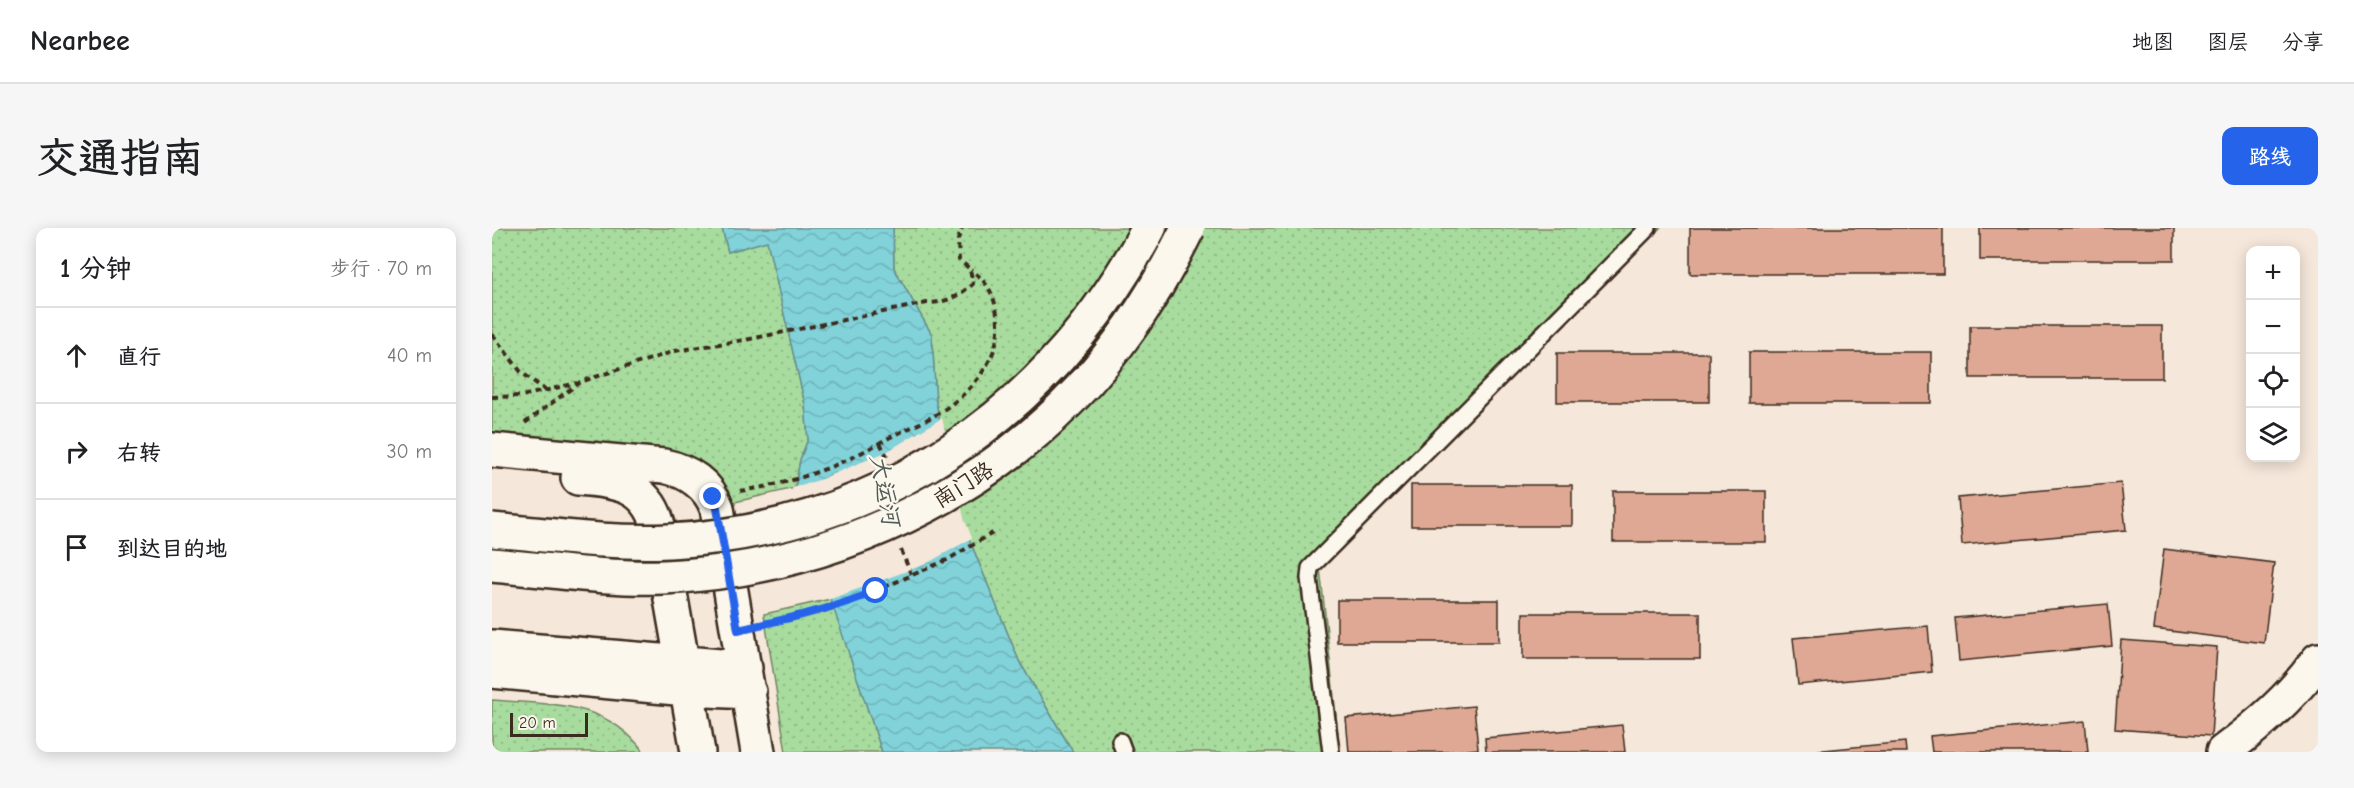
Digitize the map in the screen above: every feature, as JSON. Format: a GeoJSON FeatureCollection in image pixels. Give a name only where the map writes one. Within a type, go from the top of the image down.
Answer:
{"type":"FeatureCollection","features":[{"type":"Feature","properties":{"kind":"main road","name":"南门路"},"geometry":{"type":"LineString","coordinates":[[492,530],[627,542],[707,538],[786,523],[825,512],[872,493],[934,461],[968,439],[1030,389],[1071,345],[1108,298],[1149,228]]}},
{"type":"Feature","properties":{"kind":"main road","name":"南门路"},"geometry":{"type":"LineString","coordinates":[[492,565],[623,577],[662,577],[741,569],[817,552],[863,536],[926,507],[960,488],[1000,460],[1053,416],[1081,388],[1130,328],[1157,287],[1188,228]]}},
{"type":"Feature","properties":{"kind":"main road"},"geometry":{"type":"LineString","coordinates":[[492,450],[673,468],[696,479],[713,497],[717,508],[758,752]]}},
{"type":"Feature","properties":{"kind":"main road"},"geometry":{"type":"LineString","coordinates":[[492,471],[605,481],[635,491],[646,499],[653,509],[658,525],[698,752]]}},
{"type":"Feature","properties":{"kind":"main road"},"geometry":{"type":"LineString","coordinates":[[492,647],[685,676]]}},
{"type":"Feature","properties":{"kind":"main road"},"geometry":{"type":"LineString","coordinates":[[2223,752],[2264,721],[2306,677],[2318,660]]}},
{"type":"Feature","properties":{"kind":"main road"},"geometry":{"type":"LineString","coordinates":[[492,671],[685,676],[747,680]]}},
{"type":"Feature","properties":{"kind":"lane"},"geometry":{"type":"LineString","coordinates":[[1331,752],[1309,578],[1310,568],[1648,228]]}},
{"type":"Feature","properties":{"kind":"path"},"geometry":{"type":"LineString","coordinates":[[713,497],[787,482],[866,452],[953,403],[985,370],[999,338],[997,308],[991,289],[981,277],[959,260],[958,240],[962,228]]}},
{"type":"Feature","properties":{"kind":"path"},"geometry":{"type":"LineString","coordinates":[[492,397],[522,396],[580,382],[675,351],[750,339],[927,303],[942,303],[959,296],[973,284],[970,269]]}},
{"type":"Feature","properties":{"kind":"path"},"geometry":{"type":"LineString","coordinates":[[492,334],[521,372],[546,390]]}},
{"type":"Feature","properties":{"kind":"path"},"geometry":{"type":"LineString","coordinates":[[521,426],[580,382]]}},
{"type":"Feature","properties":{"kind":"path"},"geometry":{"type":"LineString","coordinates":[[738,630],[852,601],[947,560],[996,531]]}},
{"type":"Feature","properties":{"kind":"green space"},"geometry":{"type":"Polygon","coordinates":[[[492,228],[722,228],[728,252],[767,240],[805,404],[808,439],[800,460],[795,488],[722,505],[718,480],[492,452],[492,228]]]}},
{"type":"Feature","properties":{"kind":"green space"},"geometry":{"type":"Polygon","coordinates":[[[893,228],[1660,228],[1320,568],[1340,752],[1073,752],[1019,661],[961,519],[936,403],[932,335],[894,268],[893,228]]]}},
{"type":"Feature","properties":{"kind":"green space"},"geometry":{"type":"Polygon","coordinates":[[[831,599],[882,752],[786,752],[764,614],[831,599]]]}},
{"type":"Feature","properties":{"kind":"green space"},"geometry":{"type":"Polygon","coordinates":[[[492,700],[556,705],[595,714],[629,735],[644,752],[492,752],[492,700]]]}},
{"type":"Feature","properties":{"kind":"water","name":"大运河"},"geometry":{"type":"Polygon","coordinates":[[[722,228],[893,228],[894,268],[932,335],[936,403],[961,519],[1019,661],[1073,752],[882,752],[795,488],[800,460],[808,439],[805,404],[767,241],[728,252],[722,228]]]}},
{"type":"Feature","properties":{"kind":"pier"},"geometry":{"type":"Polygon","coordinates":[[[942,418],[964,518],[972,538],[926,564],[828,600],[792,488],[819,480],[888,451],[942,418]]]}},
{"type":"Feature","properties":{"kind":"building"},"geometry":{"type":"Polygon","coordinates":[[[1690,228],[1943,228],[1943,274],[1690,274],[1690,228]]]}},
{"type":"Feature","properties":{"kind":"building"},"geometry":{"type":"Polygon","coordinates":[[[1980,228],[2174,228],[2174,260],[1980,260],[1980,228]]]}},
{"type":"Feature","properties":{"kind":"building"},"geometry":{"type":"Polygon","coordinates":[[[1970,326],[2162,326],[2162,378],[1970,378],[1970,326]]]}},
{"type":"Feature","properties":{"kind":"building"},"geometry":{"type":"Polygon","coordinates":[[[1749,352],[1931,352],[1931,403],[1749,403],[1749,352]]]}},
{"type":"Feature","properties":{"kind":"building"},"geometry":{"type":"Polygon","coordinates":[[[1557,353],[1709,353],[1709,402],[1557,402],[1557,353]]]}},
{"type":"Feature","properties":{"kind":"building"},"geometry":{"type":"Polygon","coordinates":[[[2121,483],[2126,530],[1962,545],[1958,498],[2121,483]]]}},
{"type":"Feature","properties":{"kind":"building"},"geometry":{"type":"Polygon","coordinates":[[[1411,485],[1572,485],[1572,526],[1411,526],[1411,485]]]}},
{"type":"Feature","properties":{"kind":"building"},"geometry":{"type":"Polygon","coordinates":[[[1613,491],[1766,491],[1766,542],[1613,542],[1613,491]]]}},
{"type":"Feature","properties":{"kind":"building"},"geometry":{"type":"Polygon","coordinates":[[[2164,549],[2274,563],[2264,643],[2154,629],[2164,549]]]}},
{"type":"Feature","properties":{"kind":"building"},"geometry":{"type":"Polygon","coordinates":[[[1337,600],[1499,600],[1499,642],[1337,642],[1337,600]]]}},
{"type":"Feature","properties":{"kind":"building"},"geometry":{"type":"Polygon","coordinates":[[[2108,604],[2112,646],[1959,661],[1955,618],[2108,604]]]}},
{"type":"Feature","properties":{"kind":"building"},"geometry":{"type":"Polygon","coordinates":[[[1523,613],[1700,613],[1700,659],[1523,659],[1523,613]]]}},
{"type":"Feature","properties":{"kind":"building"},"geometry":{"type":"Polygon","coordinates":[[[1928,626],[1932,672],[1798,685],[1793,638],[1928,626]]]}},
{"type":"Feature","properties":{"kind":"building"},"geometry":{"type":"Polygon","coordinates":[[[2121,640],[2217,647],[2211,736],[2115,729],[2121,640]]]}},
{"type":"Feature","properties":{"kind":"building"},"geometry":{"type":"Polygon","coordinates":[[[1474,706],[1478,749],[1444,752],[1349,752],[1346,718],[1474,706]]]}},
{"type":"Feature","properties":{"kind":"building"},"geometry":{"type":"Polygon","coordinates":[[[2085,721],[2088,752],[1932,752],[1930,736],[2085,721]]]}},
{"type":"Feature","properties":{"kind":"building"},"geometry":{"type":"Polygon","coordinates":[[[1622,725],[1625,752],[1486,752],[1485,738],[1622,725]]]}},
{"type":"Feature","properties":{"kind":"building"},"geometry":{"type":"Polygon","coordinates":[[[1905,742],[1906,752],[1803,752],[1905,742]]]}},
{"type":"Feature","properties":{"kind":"route"},"geometry":{"type":"LineString","coordinates":[[713,497],[717,508],[738,630],[852,601],[876,591]]}}]}
